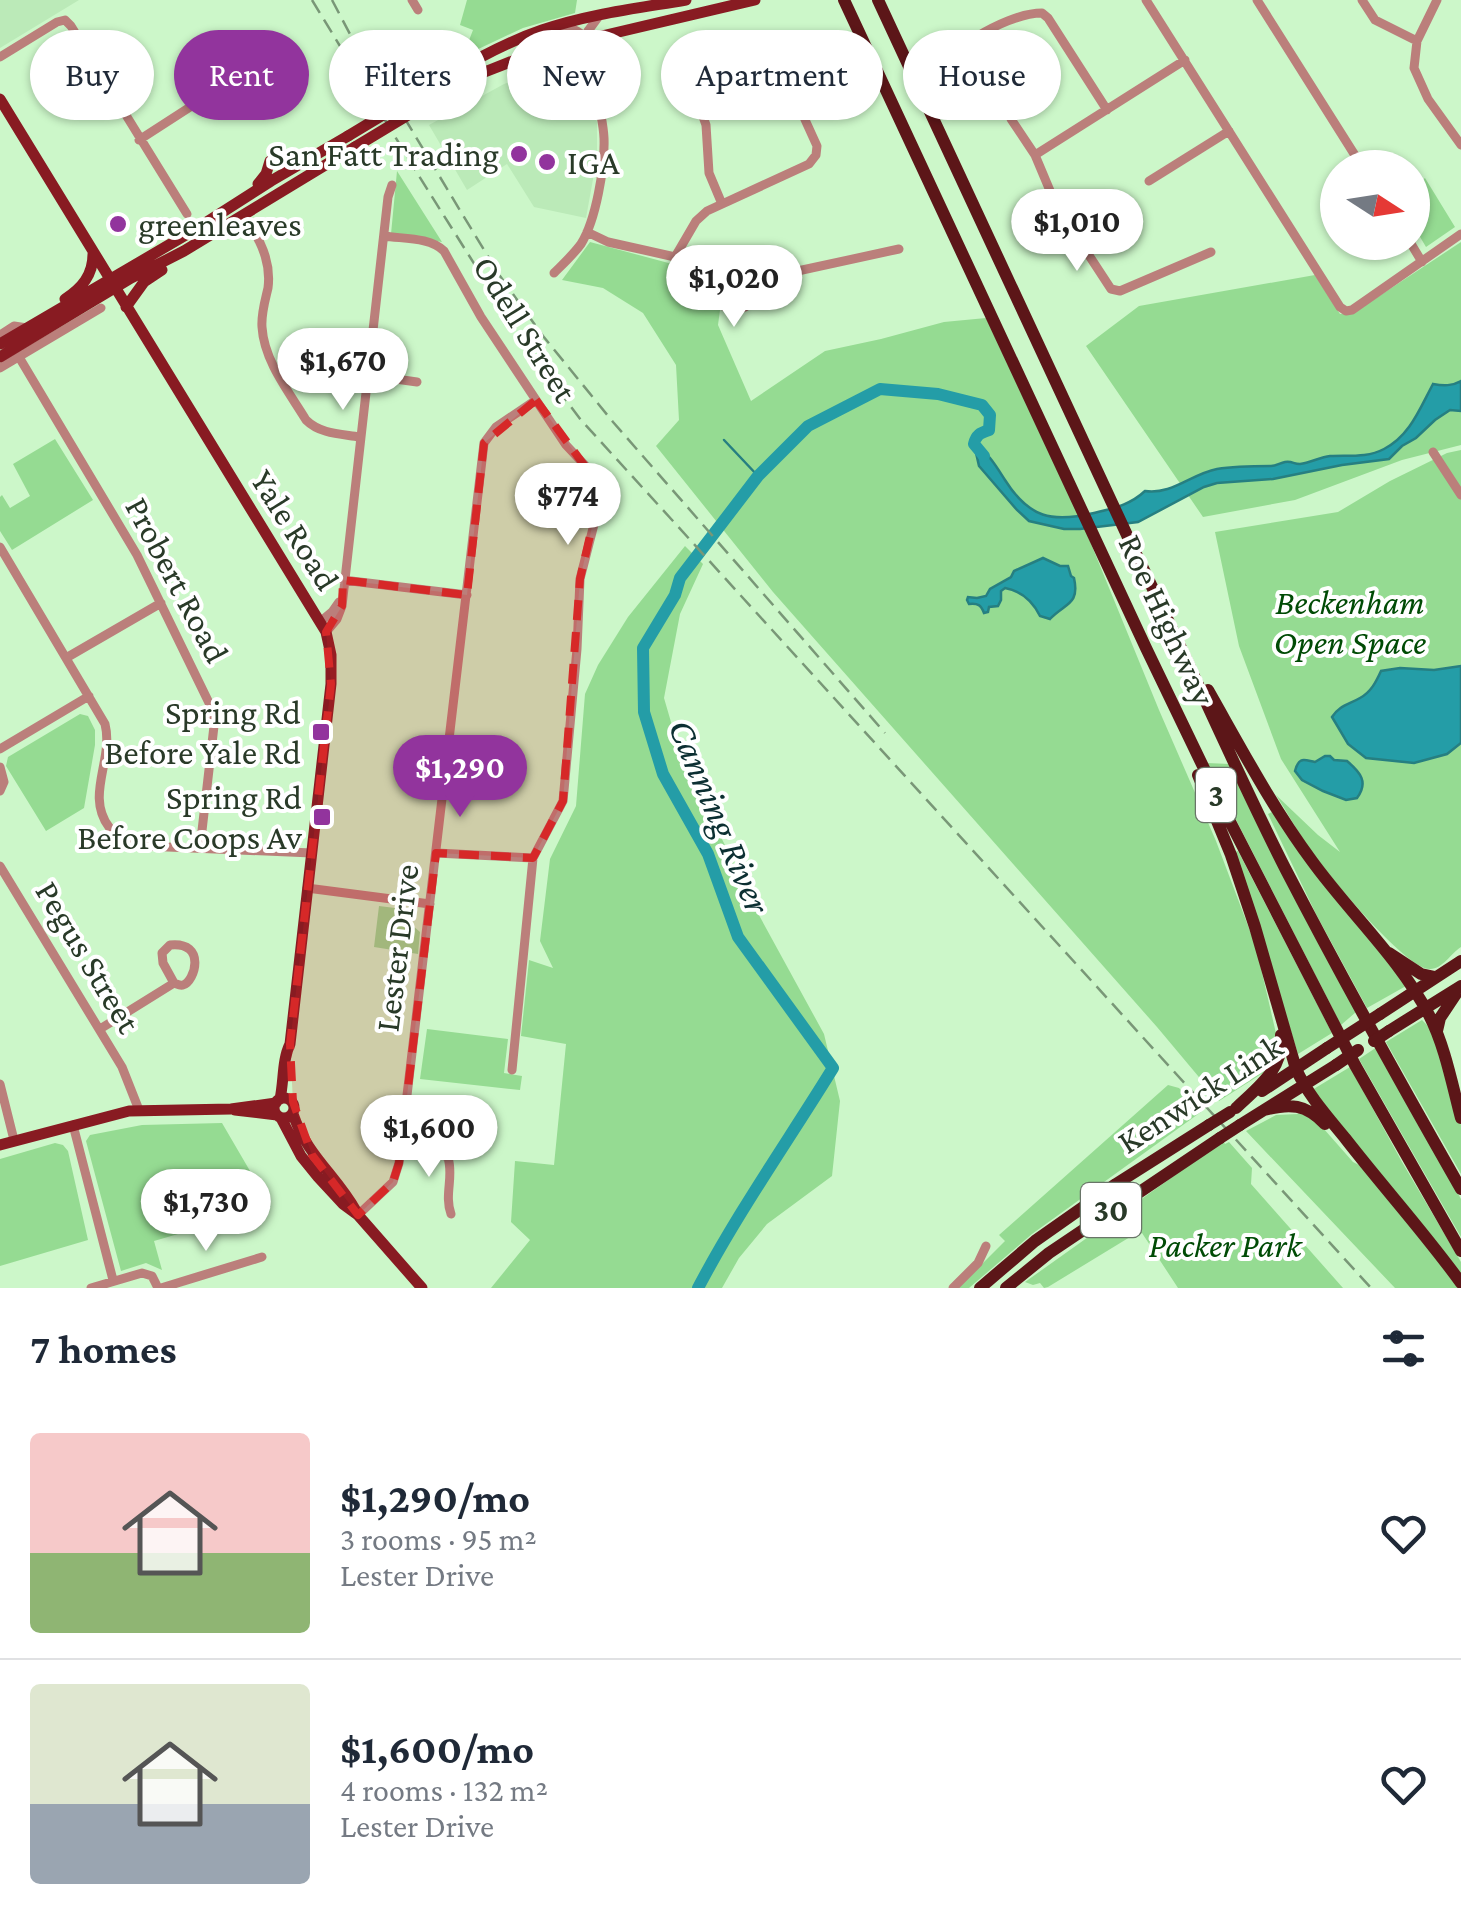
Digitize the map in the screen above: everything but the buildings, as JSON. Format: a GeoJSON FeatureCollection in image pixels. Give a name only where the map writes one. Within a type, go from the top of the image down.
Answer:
{"type":"FeatureCollection","features":[{"type":"Feature","properties":{"kind":"highway","name":"Roe Highway"},"geometry":{"type":"LineString","coordinates":[[844,0],[1224,810],[1355,1064],[1461,1251]]}},
{"type":"Feature","properties":{"kind":"highway","name":"Roe Highway"},"geometry":{"type":"LineString","coordinates":[[878,0],[1219,732],[1386,1058],[1461,1189]]}},
{"type":"Feature","properties":{"kind":"highway"},"geometry":{"type":"LineString","coordinates":[[1174,632],[1190,654],[1272,804],[1426,1008],[1437,1031],[1461,1118]]}},
{"type":"Feature","properties":{"kind":"highway"},"geometry":{"type":"LineString","coordinates":[[1146,648],[1231,855],[1296,1069],[1367,1167],[1461,1283]]}},
{"type":"Feature","properties":{"kind":"highway"},"geometry":{"type":"LineString","coordinates":[[1382,949],[1421,974],[1435,977]]}},
{"type":"Feature","properties":{"kind":"highway","name":"Kenwick Link"},"geometry":{"type":"LineString","coordinates":[[980,1288],[1035,1240],[1116,1184],[1461,962]]}},
{"type":"Feature","properties":{"kind":"highway"},"geometry":{"type":"LineString","coordinates":[[1437,1031],[1440,1018],[1461,986]]}},
{"type":"Feature","properties":{"kind":"highway","name":"Kenwick Link"},"geometry":{"type":"LineString","coordinates":[[1006,1288],[1058,1247],[1220,1138],[1461,986]]}},
{"type":"Feature","properties":{"kind":"highway"},"geometry":{"type":"LineString","coordinates":[[1233,1110],[1269,1076],[1281,1053],[1271,988]]}},
{"type":"Feature","properties":{"kind":"highway"},"geometry":{"type":"LineString","coordinates":[[1264,1110],[1286,1104],[1310,1111],[1367,1167]]}},
{"type":"Feature","properties":{"kind":"main road"},"geometry":{"type":"LineString","coordinates":[[487,55],[554,26],[686,0]]}},
{"type":"Feature","properties":{"kind":"main road"},"geometry":{"type":"LineString","coordinates":[[666,1],[678,13],[750,1]]}},
{"type":"Feature","properties":{"kind":"main road"},"geometry":{"type":"LineString","coordinates":[[648,26],[660,15],[666,1]]}},
{"type":"Feature","properties":{"kind":"main road"},"geometry":{"type":"LineString","coordinates":[[629,30],[750,1]]}},
{"type":"Feature","properties":{"kind":"main road","name":"Yale Road"},"geometry":{"type":"LineString","coordinates":[[0,99],[323,627]]}},
{"type":"Feature","properties":{"kind":"main road"},"geometry":{"type":"LineString","coordinates":[[0,344],[43,318],[184,251],[387,120]]}},
{"type":"Feature","properties":{"kind":"main road"},"geometry":{"type":"LineString","coordinates":[[0,357],[271,181],[351,142]]}},
{"type":"Feature","properties":{"kind":"main road"},"geometry":{"type":"LineString","coordinates":[[211,219],[260,182],[270,161]]}},
{"type":"Feature","properties":{"kind":"main road"},"geometry":{"type":"LineString","coordinates":[[126,308],[144,282],[184,251]]}},
{"type":"Feature","properties":{"kind":"main road"},"geometry":{"type":"LineString","coordinates":[[43,318],[89,276],[94,253]]}},
{"type":"Feature","properties":{"kind":"main road"},"geometry":{"type":"LineString","coordinates":[[323,627],[330,650],[332,684],[290,1044],[285,1055],[283,1109],[358,1215],[422,1288]]}},
{"type":"Feature","properties":{"kind":"main road"},"geometry":{"type":"LineString","coordinates":[[0,1145],[134,1111],[283,1109]]}},
{"type":"Feature","properties":{"kind":"street"},"geometry":{"type":"LineString","coordinates":[[1146,0],[1340,307],[1352,310],[1461,234]]}},
{"type":"Feature","properties":{"kind":"street"},"geometry":{"type":"LineString","coordinates":[[1257,0],[1351,150]]}},
{"type":"Feature","properties":{"kind":"street"},"geometry":{"type":"LineString","coordinates":[[1362,0],[1376,20],[1417,42]]}},
{"type":"Feature","properties":{"kind":"street"},"geometry":{"type":"LineString","coordinates":[[1436,0],[1417,42],[1414,68],[1419,84],[1461,144]]}},
{"type":"Feature","properties":{"kind":"street"},"geometry":{"type":"LineString","coordinates":[[989,30],[1032,13],[1042,13],[1056,30]]}},
{"type":"Feature","properties":{"kind":"street"},"geometry":{"type":"LineString","coordinates":[[589,30],[599,16]]}},
{"type":"Feature","properties":{"kind":"street"},"geometry":{"type":"LineString","coordinates":[[0,58],[65,20],[187,214]]}},
{"type":"Feature","properties":{"kind":"street"},"geometry":{"type":"LineString","coordinates":[[554,26],[578,30]]}},
{"type":"Feature","properties":{"kind":"street"},"geometry":{"type":"LineString","coordinates":[[1061,38],[1107,110]]}},
{"type":"Feature","properties":{"kind":"street"},"geometry":{"type":"LineString","coordinates":[[1035,155],[1184,60]]}},
{"type":"Feature","properties":{"kind":"street"},"geometry":{"type":"LineString","coordinates":[[140,140],[174,118]]}},
{"type":"Feature","properties":{"kind":"street"},"geometry":{"type":"LineString","coordinates":[[554,273],[582,244],[587,232],[604,152],[602,120]]}},
{"type":"Feature","properties":{"kind":"street"},"geometry":{"type":"LineString","coordinates":[[704,120],[709,174],[722,204]]}},
{"type":"Feature","properties":{"kind":"street"},"geometry":{"type":"LineString","coordinates":[[675,257],[696,220],[706,211],[821,157],[805,120]]}},
{"type":"Feature","properties":{"kind":"street"},"geometry":{"type":"LineString","coordinates":[[1011,120],[1035,155],[1056,205],[1111,289],[1120,290],[1212,252]]}},
{"type":"Feature","properties":{"kind":"street"},"geometry":{"type":"LineString","coordinates":[[1149,182],[1229,131]]}},
{"type":"Feature","properties":{"kind":"street"},"geometry":{"type":"LineString","coordinates":[[323,627],[337,619],[342,606],[392,185]]}},
{"type":"Feature","properties":{"kind":"street"},"geometry":{"type":"LineString","coordinates":[[252,227],[268,264],[269,282],[261,324],[272,365],[312,427],[360,438]]}},
{"type":"Feature","properties":{"kind":"street"},"geometry":{"type":"LineString","coordinates":[[587,232],[608,242],[675,257],[700,274],[722,305],[734,311],[793,272],[899,250]]}},
{"type":"Feature","properties":{"kind":"street","name":"Odell Street"},"geometry":{"type":"LineString","coordinates":[[384,236],[430,242],[444,251],[536,400],[601,488],[580,579],[562,801],[533,858]]}},
{"type":"Feature","properties":{"kind":"street"},"geometry":{"type":"LineString","coordinates":[[0,368],[100,308]]}},
{"type":"Feature","properties":{"kind":"street"},"geometry":{"type":"LineString","coordinates":[[0,335],[14,326],[27,328]]}},
{"type":"Feature","properties":{"kind":"street","name":"Probert Road"},"geometry":{"type":"LineString","coordinates":[[19,357],[137,555],[213,716],[200,848]]}},
{"type":"Feature","properties":{"kind":"street"},"geometry":{"type":"LineString","coordinates":[[368,375],[417,382]]}},
{"type":"Feature","properties":{"kind":"street","name":"Lester Drive"},"geometry":{"type":"LineString","coordinates":[[358,1215],[393,1182],[399,1152],[484,443],[496,427],[536,400]]}},
{"type":"Feature","properties":{"kind":"street"},"geometry":{"type":"LineString","coordinates":[[1433,452],[1461,496]]}},
{"type":"Feature","properties":{"kind":"street"},"geometry":{"type":"LineString","coordinates":[[0,547],[102,718],[107,732],[98,802],[107,825],[116,835],[131,844],[312,853]]}},
{"type":"Feature","properties":{"kind":"street"},"geometry":{"type":"LineString","coordinates":[[343,580],[467,595]]}},
{"type":"Feature","properties":{"kind":"street"},"geometry":{"type":"LineString","coordinates":[[66,658],[161,603]]}},
{"type":"Feature","properties":{"kind":"street"},"geometry":{"type":"LineString","coordinates":[[0,749],[89,696]]}},
{"type":"Feature","properties":{"kind":"street"},"geometry":{"type":"LineString","coordinates":[[0,767],[2,787]]}},
{"type":"Feature","properties":{"kind":"street"},"geometry":{"type":"LineString","coordinates":[[436,853],[533,858],[512,1070]]}},
{"type":"Feature","properties":{"kind":"street","name":"Pegus Street"},"geometry":{"type":"LineString","coordinates":[[0,866],[127,1078],[134,1111]]}},
{"type":"Feature","properties":{"kind":"street"},"geometry":{"type":"LineString","coordinates":[[307,888],[430,904]]}},
{"type":"Feature","properties":{"kind":"street"},"geometry":{"type":"LineString","coordinates":[[100,1030],[174,984],[184,985],[192,976],[194,957],[185,945],[170,945],[162,953],[174,984]]}},
{"type":"Feature","properties":{"kind":"street"},"geometry":{"type":"LineString","coordinates":[[0,1084],[14,1140]]}},
{"type":"Feature","properties":{"kind":"street"},"geometry":{"type":"LineString","coordinates":[[74,1126],[113,1280]]}},
{"type":"Feature","properties":{"kind":"street"},"geometry":{"type":"LineString","coordinates":[[399,1152],[448,1158],[451,1168],[447,1198],[451,1214]]}},
{"type":"Feature","properties":{"kind":"street"},"geometry":{"type":"LineString","coordinates":[[953,1288],[978,1263],[986,1246]]}},
{"type":"Feature","properties":{"kind":"street"},"geometry":{"type":"LineString","coordinates":[[90,1288],[142,1273],[152,1276],[160,1288],[262,1257]]}},
{"type":"Feature","properties":{"kind":"highlighted area"},"geometry":{"type":"Polygon","coordinates":[[[536,400],[601,488],[580,579],[563,801],[533,858],[436,853],[399,1163],[393,1182],[358,1215],[312,1155],[293,1102],[290,1044],[331,684],[326,632],[342,606],[343,580],[467,595],[484,443],[536,400]]]}},
{"type":"Feature","properties":{"kind":"shaded area"},"geometry":{"type":"Polygon","coordinates":[[[0,0],[79,0],[0,48],[0,0]]]}},
{"type":"Feature","properties":{"kind":"shaded area"},"geometry":{"type":"Polygon","coordinates":[[[507,83],[507,120],[596,120],[597,157],[586,218],[534,207],[507,164],[467,190],[429,125],[438,120],[487,120],[487,93],[507,83]]]}},
{"type":"Feature","properties":{"kind":"green space"},"geometry":{"type":"Polygon","coordinates":[[[467,0],[577,0],[575,13],[507,30],[507,36],[487,45],[487,30],[460,25],[467,0]]]}},
{"type":"Feature","properties":{"kind":"green space"},"geometry":{"type":"Polygon","coordinates":[[[397,171],[442,242],[391,234],[397,171]]]}},
{"type":"Feature","properties":{"kind":"green space"},"geometry":{"type":"Polygon","coordinates":[[[1430,186],[1455,227],[1430,244],[1430,186]]]}},
{"type":"Feature","properties":{"kind":"green space"},"geometry":{"type":"Polygon","coordinates":[[[590,242],[676,265],[695,278],[720,310],[718,325],[751,401],[825,351],[944,322],[986,318],[1087,534],[1216,841],[1256,947],[1278,1042],[1263,1073],[1219,1101],[773,592],[656,446],[679,420],[676,365],[643,313],[603,288],[562,280],[590,242]]]}},
{"type":"Feature","properties":{"kind":"green space"},"geometry":{"type":"Polygon","coordinates":[[[1461,242],[1461,445],[1402,460],[1295,500],[1203,517],[1086,346],[1139,306],[1315,275],[1340,314],[1355,312],[1461,242]]]}},
{"type":"Feature","properties":{"kind":"green space"},"geometry":{"type":"Polygon","coordinates":[[[55,439],[93,500],[12,550],[0,531],[0,497],[10,508],[30,496],[13,464],[55,439]]]}},
{"type":"Feature","properties":{"kind":"green space","name":"Beckenham Open Space"},"geometry":{"type":"Polygon","coordinates":[[[1461,450],[1461,947],[1443,964],[1430,969],[1403,954],[1348,897],[1309,848],[1276,795],[1340,852],[1281,759],[1239,646],[1215,532],[1338,512],[1390,481],[1461,450]]]}},
{"type":"Feature","properties":{"kind":"green space"},"geometry":{"type":"Polygon","coordinates":[[[685,546],[703,564],[680,614],[664,698],[680,753],[760,917],[824,1034],[840,1101],[832,1176],[767,1224],[739,1258],[722,1288],[491,1288],[530,1240],[511,1222],[515,1161],[554,1165],[566,1044],[521,1036],[529,960],[553,968],[540,941],[550,859],[576,806],[585,694],[628,617],[685,546]]]}},
{"type":"Feature","properties":{"kind":"green space"},"geometry":{"type":"Polygon","coordinates":[[[80,714],[88,716],[95,730],[84,808],[46,831],[6,766],[8,757],[80,714]]]}},
{"type":"Feature","properties":{"kind":"green space"},"geometry":{"type":"Polygon","coordinates":[[[1207,763],[1230,764],[1356,1012],[1341,1025],[1207,763]]]}},
{"type":"Feature","properties":{"kind":"green space"},"geometry":{"type":"Polygon","coordinates":[[[1274,811],[1406,986],[1367,1008],[1268,814],[1274,811]]]}},
{"type":"Feature","properties":{"kind":"green space"},"geometry":{"type":"Polygon","coordinates":[[[1238,851],[1332,1033],[1298,1054],[1235,852],[1238,851]]]}},
{"type":"Feature","properties":{"kind":"green space"},"geometry":{"type":"Polygon","coordinates":[[[379,906],[411,910],[412,925],[420,932],[418,954],[374,947],[379,906]]]}},
{"type":"Feature","properties":{"kind":"green space"},"geometry":{"type":"Polygon","coordinates":[[[1422,1020],[1433,1031],[1461,1125],[1461,1174],[1386,1042],[1422,1020]]]}},
{"type":"Feature","properties":{"kind":"green space"},"geometry":{"type":"Polygon","coordinates":[[[427,1029],[508,1039],[504,1073],[522,1076],[520,1090],[420,1079],[427,1029]]]}},
{"type":"Feature","properties":{"kind":"green space"},"geometry":{"type":"Polygon","coordinates":[[[1377,1047],[1461,1199],[1461,1237],[1359,1059],[1377,1047]]]}},
{"type":"Feature","properties":{"kind":"green space"},"geometry":{"type":"Polygon","coordinates":[[[1350,1067],[1461,1262],[1461,1278],[1312,1090],[1350,1067]]]}},
{"type":"Feature","properties":{"kind":"green space"},"geometry":{"type":"Polygon","coordinates":[[[1168,1085],[1179,1088],[1201,1112],[1032,1234],[969,1288],[958,1288],[1005,1241],[999,1235],[1168,1085]]]}},
{"type":"Feature","properties":{"kind":"green space"},"geometry":{"type":"Polygon","coordinates":[[[1299,1112],[1316,1120],[1361,1166],[1425,1241],[1458,1288],[1395,1288],[1246,1131],[1276,1115],[1299,1112]]]}},
{"type":"Feature","properties":{"kind":"green space"},"geometry":{"type":"Polygon","coordinates":[[[222,1123],[271,1207],[154,1241],[162,1270],[146,1263],[121,1271],[86,1141],[90,1135],[142,1125],[222,1123]]]}},
{"type":"Feature","properties":{"kind":"green space","name":"Packer Park"},"geometry":{"type":"Polygon","coordinates":[[[1223,1141],[1229,1142],[1252,1168],[1251,1184],[1343,1288],[1178,1288],[1142,1233],[1048,1287],[1025,1282],[1223,1141]]]}},
{"type":"Feature","properties":{"kind":"green space"},"geometry":{"type":"Polygon","coordinates":[[[55,1143],[68,1151],[88,1240],[0,1266],[0,1159],[55,1143]]]}},
{"type":"Feature","properties":{"kind":"water"},"geometry":{"type":"Polygon","coordinates":[[[1461,381],[1461,411],[1450,410],[1435,420],[1389,459],[1273,479],[1217,483],[1138,522],[1064,529],[1029,521],[979,466],[974,444],[988,455],[1014,493],[1033,510],[1054,517],[1079,516],[1121,505],[1145,491],[1164,490],[1217,469],[1300,464],[1330,456],[1378,452],[1408,429],[1433,384],[1461,381]]]}},
{"type":"Feature","properties":{"kind":"water"},"geometry":{"type":"Polygon","coordinates":[[[1043,558],[1068,566],[1074,578],[1073,599],[1050,619],[1040,616],[1030,602],[1011,589],[1001,591],[998,606],[989,607],[988,612],[984,613],[977,604],[969,604],[968,597],[986,596],[1014,571],[1043,558]]]}},
{"type":"Feature","properties":{"kind":"water"},"geometry":{"type":"Polygon","coordinates":[[[1461,666],[1461,743],[1447,754],[1414,763],[1366,758],[1348,744],[1332,717],[1367,693],[1381,671],[1461,666]]]}},
{"type":"Feature","properties":{"kind":"water"},"geometry":{"type":"Polygon","coordinates":[[[1325,756],[1347,761],[1359,773],[1363,782],[1357,798],[1346,800],[1323,791],[1302,780],[1295,771],[1300,761],[1315,762],[1325,756]]]}},
{"type":"Feature","properties":{"kind":"waterway","name":"Canning River"},"geometry":{"type":"LineString","coordinates":[[698,1288],[746,1204],[833,1068],[738,937],[708,854],[663,774],[644,712],[643,648],[675,595],[680,578],[758,476],[808,426],[880,389],[938,394],[982,405],[990,415],[989,430],[979,435],[974,444],[984,456]]}},
{"type":"Feature","properties":{"kind":"waterway"},"geometry":{"type":"LineString","coordinates":[[724,440],[758,476]]}},
{"type":"Feature","properties":{"kind":"railway"},"geometry":{"type":"LineString","coordinates":[[312,0],[529,351],[581,420],[1371,1288]]}},
{"type":"Feature","properties":{"kind":"railway"},"geometry":{"type":"LineString","coordinates":[[332,0],[348,30]]}},
{"type":"Feature","properties":{"kind":"railway"},"geometry":{"type":"LineString","coordinates":[[406,120],[500,276],[543,336],[613,422],[885,733]]}},
{"type":"Feature","properties":{"kind":"place","name":"San Fatt Trading"},"geometry":{"type":"Point","coordinates":[519,154]}},
{"type":"Feature","properties":{"kind":"place","name":"IGA"},"geometry":{"type":"Point","coordinates":[547,162]}},
{"type":"Feature","properties":{"kind":"place","name":"greenleaves"},"geometry":{"type":"Point","coordinates":[118,224]}},
{"type":"Feature","properties":{"kind":"place","name":"Spring Rd Before Yale Rd"},"geometry":{"type":"Point","coordinates":[321,732]}},
{"type":"Feature","properties":{"kind":"place","name":"Spring Rd Before Coops Av"},"geometry":{"type":"Point","coordinates":[322,817]}}]}
